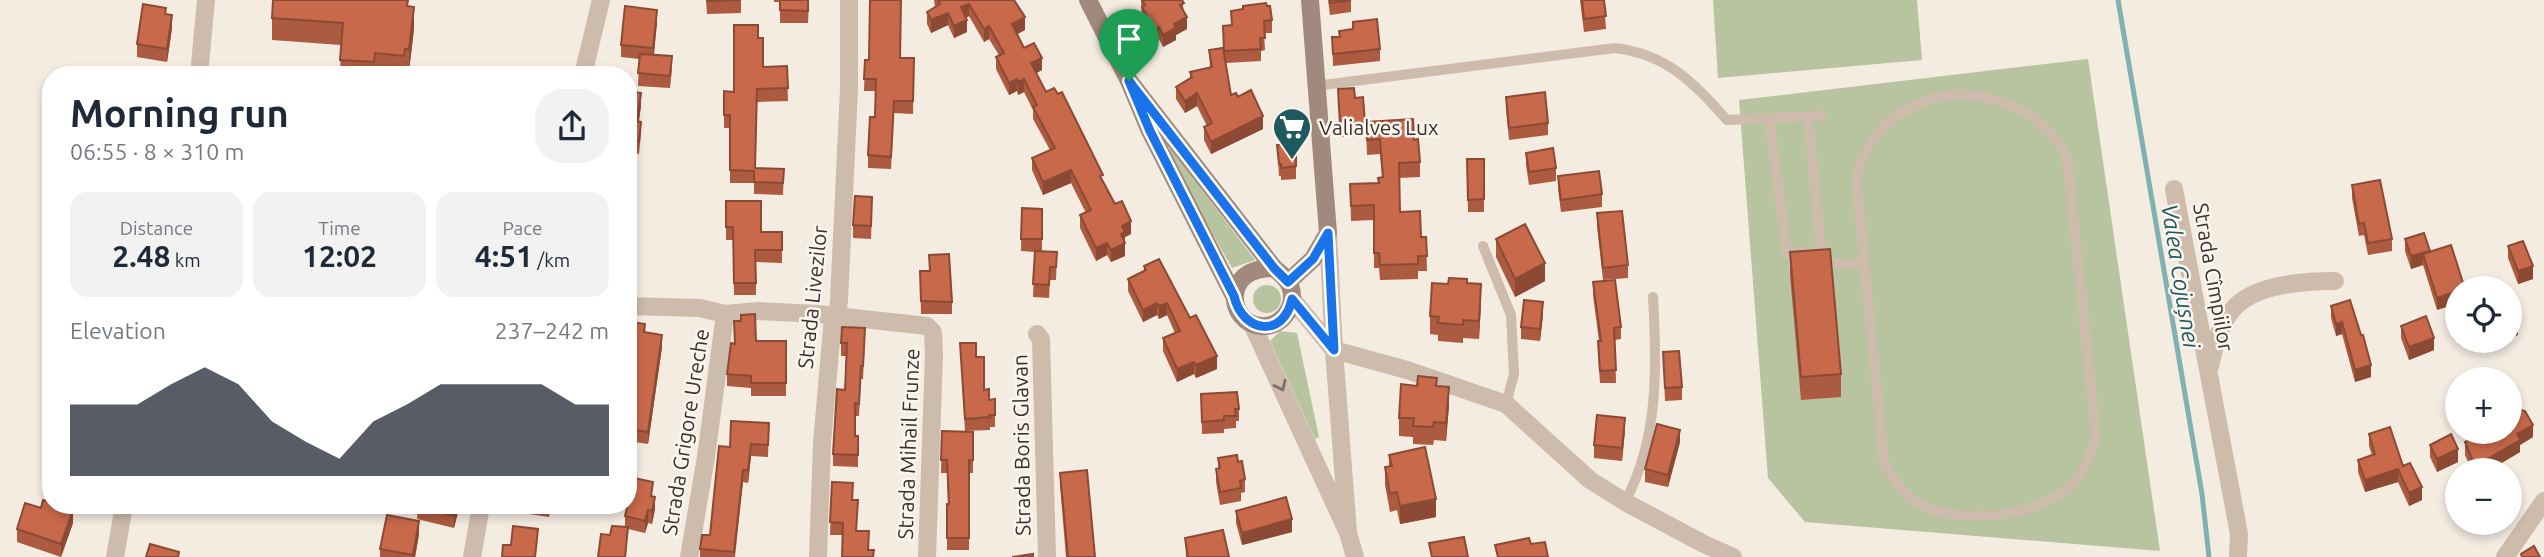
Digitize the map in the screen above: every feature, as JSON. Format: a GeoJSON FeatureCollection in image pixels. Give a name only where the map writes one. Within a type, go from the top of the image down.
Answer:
{"type":"FeatureCollection","features":[{"type":"Feature","properties":{"kind":"street"},"geometry":{"type":"LineString","coordinates":[[200,66],[206,0]]}},
{"type":"Feature","properties":{"kind":"street"},"geometry":{"type":"LineString","coordinates":[[585,66],[601,0]]}},
{"type":"Feature","properties":{"kind":"street","name":"Strada Livezilor"},"geometry":{"type":"LineString","coordinates":[[818,557],[821,443],[833,317],[838,309],[840,287],[849,89],[849,0]]}},
{"type":"Feature","properties":{"kind":"street"},"geometry":{"type":"LineString","coordinates":[[1088,0],[1243,318],[1261,327],[1281,320],[1290,308],[1290,290],[1328,233]]}},
{"type":"Feature","properties":{"kind":"street"},"geometry":{"type":"LineString","coordinates":[[1310,0],[1348,533]]}},
{"type":"Feature","properties":{"kind":"street"},"geometry":{"type":"LineString","coordinates":[[1129,81],[1334,350],[1406,370],[1506,404],[1590,480],[1625,502],[1733,557]]}},
{"type":"Feature","properties":{"kind":"street","name":"Strada Cîmpiilor"},"geometry":{"type":"LineString","coordinates":[[2174,189],[2239,534],[2238,557]]}},
{"type":"Feature","properties":{"kind":"street"},"geometry":{"type":"LineString","coordinates":[[1234,296],[1237,283],[1246,273],[1262,268],[1274,268]]}},
{"type":"Feature","properties":{"kind":"street","name":"Strada Cîmpiilor"},"geometry":{"type":"LineString","coordinates":[[2208,373],[2224,324],[2233,308],[2245,298],[2308,281],[2335,281]]}},
{"type":"Feature","properties":{"kind":"street"},"geometry":{"type":"LineString","coordinates":[[637,306],[700,308],[725,314],[759,311],[833,317]]}},
{"type":"Feature","properties":{"kind":"street","name":"Strada Grigore Ureche"},"geometry":{"type":"LineString","coordinates":[[689,557],[708,444],[725,314]]}},
{"type":"Feature","properties":{"kind":"street","name":"Strada Mihail Frunze"},"geometry":{"type":"LineString","coordinates":[[833,317],[915,324],[927,326],[933,332],[927,557]]}},
{"type":"Feature","properties":{"kind":"street"},"geometry":{"type":"LineString","coordinates":[[1252,324],[1348,533],[1355,557]]}},
{"type":"Feature","properties":{"kind":"street","name":"Strada Boris Glavan"},"geometry":{"type":"LineString","coordinates":[[1037,334],[1041,339],[1046,557]]}},
{"type":"Feature","properties":{"kind":"street"},"geometry":{"type":"LineString","coordinates":[[2505,557],[2544,501]]}},
{"type":"Feature","properties":{"kind":"street"},"geometry":{"type":"LineString","coordinates":[[115,557],[123,514]]}},
{"type":"Feature","properties":{"kind":"street"},"geometry":{"type":"LineString","coordinates":[[472,557],[480,514]]}},
{"type":"Feature","properties":{"kind":"lane"},"geometry":{"type":"LineString","coordinates":[[1315,86],[1615,48],[1638,51],[1660,60],[1683,75],[1727,120],[1821,116]]}},
{"type":"Feature","properties":{"kind":"lane"},"geometry":{"type":"LineString","coordinates":[[1980,95],[2021,108],[2043,123],[2067,155],[2096,437],[2089,458],[2076,481],[2054,497],[2026,510],[1997,516],[1933,511],[1913,500],[1884,464],[1864,263],[1856,178],[1860,158],[1874,138],[1908,106],[1935,96],[1980,95]]}},
{"type":"Feature","properties":{"kind":"lane"},"geometry":{"type":"LineString","coordinates":[[1808,117],[1823,264],[1864,263]]}},
{"type":"Feature","properties":{"kind":"lane"},"geometry":{"type":"LineString","coordinates":[[1769,119],[1787,254],[1821,251]]}},
{"type":"Feature","properties":{"kind":"lane"},"geometry":{"type":"LineString","coordinates":[[1483,246],[1511,315],[1514,374],[1506,404]]}},
{"type":"Feature","properties":{"kind":"lane"},"geometry":{"type":"LineString","coordinates":[[1625,502],[1647,447],[1653,411],[1656,385],[1653,297]]}},
{"type":"Feature","properties":{"kind":"green space"},"geometry":{"type":"Polygon","coordinates":[[[1713,0],[1917,0],[1922,60],[1718,78],[1713,0]]]}},
{"type":"Feature","properties":{"kind":"green space"},"geometry":{"type":"Polygon","coordinates":[[[2088,59],[2160,551],[1805,522],[1768,478],[1739,100],[2088,59]]]}},
{"type":"Feature","properties":{"kind":"green space"},"geometry":{"type":"Polygon","coordinates":[[[1171,149],[1255,260],[1232,268],[1167,153],[1171,149]]]}},
{"type":"Feature","properties":{"kind":"green space"},"geometry":{"type":"Polygon","coordinates":[[[1267,285],[1277,289],[1281,299],[1277,309],[1267,313],[1257,309],[1253,299],[1257,289],[1267,285]]]}},
{"type":"Feature","properties":{"kind":"green space"},"geometry":{"type":"Polygon","coordinates":[[[1280,331],[1297,333],[1319,437],[1315,439],[1270,341],[1280,331]]]}},
{"type":"Feature","properties":{"kind":"building"},"geometry":{"type":"Polygon","coordinates":[[[273,0],[408,0],[407,6],[414,7],[409,49],[405,49],[404,56],[375,53],[374,62],[340,60],[343,23],[272,18],[273,0]]]}},
{"type":"Feature","properties":{"kind":"building"},"geometry":{"type":"Polygon","coordinates":[[[780,0],[808,0],[808,11],[780,10],[780,0]]]}},
{"type":"Feature","properties":{"kind":"building"},"geometry":{"type":"Polygon","coordinates":[[[870,0],[901,0],[900,58],[914,58],[913,101],[894,101],[891,157],[868,155],[870,117],[875,117],[876,79],[864,79],[865,60],[869,60],[870,0]]]}},
{"type":"Feature","properties":{"kind":"building"},"geometry":{"type":"Polygon","coordinates":[[[938,0],[1014,0],[1025,17],[1012,24],[1024,48],[1034,43],[1042,58],[1031,63],[1046,92],[1054,88],[1058,94],[1062,92],[1115,204],[1122,201],[1131,221],[1122,226],[1125,232],[1121,234],[1125,243],[1111,250],[1107,243],[1096,248],[1080,215],[1091,210],[1071,170],[1043,182],[1032,158],[1055,148],[1033,107],[1037,105],[1024,79],[1009,83],[996,57],[1004,53],[989,26],[984,29],[969,4],[961,7],[967,20],[954,26],[948,13],[931,20],[927,12],[940,4],[938,0]]]}},
{"type":"Feature","properties":{"kind":"building"},"geometry":{"type":"Polygon","coordinates":[[[1142,0],[1182,0],[1184,3],[1180,5],[1187,17],[1174,24],[1176,28],[1163,35],[1159,27],[1154,29],[1142,7],[1145,5],[1142,0]]]}},
{"type":"Feature","properties":{"kind":"building"},"geometry":{"type":"Polygon","coordinates":[[[1330,0],[1351,0],[1330,3],[1330,0]]]}},
{"type":"Feature","properties":{"kind":"building"},"geometry":{"type":"Polygon","coordinates":[[[1582,0],[1604,0],[1606,16],[1584,19],[1582,0]]]}},
{"type":"Feature","properties":{"kind":"building"},"geometry":{"type":"Polygon","coordinates":[[[1266,3],[1270,6],[1272,20],[1264,21],[1265,38],[1260,38],[1261,49],[1224,51],[1223,26],[1232,25],[1231,11],[1243,9],[1243,6],[1266,3]]]}},
{"type":"Feature","properties":{"kind":"building"},"geometry":{"type":"Polygon","coordinates":[[[143,4],[166,8],[165,14],[172,15],[167,49],[137,44],[143,4]]]}},
{"type":"Feature","properties":{"kind":"building"},"geometry":{"type":"Polygon","coordinates":[[[625,6],[657,10],[653,48],[621,45],[625,6]]]}},
{"type":"Feature","properties":{"kind":"building"},"geometry":{"type":"Polygon","coordinates":[[[1377,19],[1380,49],[1333,54],[1332,37],[1340,37],[1339,31],[1353,29],[1353,22],[1377,19]]]}},
{"type":"Feature","properties":{"kind":"building"},"geometry":{"type":"Polygon","coordinates":[[[734,25],[758,25],[758,38],[763,38],[763,67],[787,66],[788,88],[757,89],[755,168],[784,169],[783,183],[754,182],[754,171],[730,170],[730,115],[724,115],[724,91],[734,92],[734,25]]]}},
{"type":"Feature","properties":{"kind":"building"},"geometry":{"type":"Polygon","coordinates":[[[1223,48],[1231,95],[1236,93],[1238,97],[1251,90],[1263,116],[1211,142],[1204,127],[1212,123],[1197,93],[1185,101],[1176,87],[1192,77],[1190,72],[1212,67],[1209,50],[1223,48]]]}},
{"type":"Feature","properties":{"kind":"building"},"geometry":{"type":"Polygon","coordinates":[[[640,54],[672,56],[670,76],[638,73],[640,54]]]}},
{"type":"Feature","properties":{"kind":"building"},"geometry":{"type":"Polygon","coordinates":[[[1354,88],[1355,98],[1363,97],[1365,123],[1340,125],[1338,89],[1354,88]]]}},
{"type":"Feature","properties":{"kind":"building"},"geometry":{"type":"Polygon","coordinates":[[[637,92],[641,93],[637,121],[637,92]]]}},
{"type":"Feature","properties":{"kind":"building"},"geometry":{"type":"Polygon","coordinates":[[[1545,92],[1548,123],[1509,128],[1506,97],[1545,92]]]}},
{"type":"Feature","properties":{"kind":"building"},"geometry":{"type":"Polygon","coordinates":[[[1413,119],[1414,140],[1418,139],[1420,162],[1399,163],[1400,212],[1420,211],[1421,237],[1426,237],[1427,256],[1418,256],[1418,264],[1380,265],[1379,253],[1374,253],[1374,205],[1351,206],[1350,184],[1379,183],[1378,178],[1383,177],[1380,139],[1367,140],[1366,122],[1413,119]]]}},
{"type":"Feature","properties":{"kind":"building"},"geometry":{"type":"Polygon","coordinates":[[[637,121],[641,122],[637,141],[637,121]]]}},
{"type":"Feature","properties":{"kind":"building"},"geometry":{"type":"Polygon","coordinates":[[[1280,139],[1292,139],[1296,144],[1296,166],[1281,168],[1277,145],[1281,145],[1280,139]]]}},
{"type":"Feature","properties":{"kind":"building"},"geometry":{"type":"Polygon","coordinates":[[[1553,148],[1556,168],[1529,172],[1526,153],[1553,148]]]}},
{"type":"Feature","properties":{"kind":"building"},"geometry":{"type":"Polygon","coordinates":[[[1467,159],[1484,159],[1484,199],[1468,200],[1467,159]]]}},
{"type":"Feature","properties":{"kind":"building"},"geometry":{"type":"Polygon","coordinates":[[[1599,171],[1602,194],[1561,200],[1558,176],[1599,171]]]}},
{"type":"Feature","properties":{"kind":"building"},"geometry":{"type":"Polygon","coordinates":[[[2380,180],[2392,239],[2368,243],[2364,223],[2359,224],[2352,185],[2380,180]]]}},
{"type":"Feature","properties":{"kind":"building"},"geometry":{"type":"Polygon","coordinates":[[[855,196],[872,197],[871,226],[853,225],[855,196]]]}},
{"type":"Feature","properties":{"kind":"building"},"geometry":{"type":"Polygon","coordinates":[[[726,201],[761,201],[761,232],[782,232],[782,250],[755,250],[756,283],[734,283],[733,227],[726,227],[726,201]]]}},
{"type":"Feature","properties":{"kind":"building"},"geometry":{"type":"Polygon","coordinates":[[[1022,208],[1042,209],[1042,239],[1021,239],[1022,208]]]}},
{"type":"Feature","properties":{"kind":"building"},"geometry":{"type":"Polygon","coordinates":[[[1622,211],[1628,265],[1603,268],[1597,213],[1622,211]]]}},
{"type":"Feature","properties":{"kind":"building"},"geometry":{"type":"Polygon","coordinates":[[[1525,224],[1545,263],[1515,279],[1496,239],[1525,224]]]}},
{"type":"Feature","properties":{"kind":"building"},"geometry":{"type":"Polygon","coordinates":[[[2424,233],[2430,251],[2411,256],[2405,239],[2424,233]]]}},
{"type":"Feature","properties":{"kind":"building"},"geometry":{"type":"Polygon","coordinates":[[[2523,241],[2533,266],[2518,271],[2508,246],[2523,241]]]}},
{"type":"Feature","properties":{"kind":"building"},"geometry":{"type":"Polygon","coordinates":[[[2451,245],[2461,276],[2445,276],[2445,295],[2437,298],[2423,254],[2451,245]]]}},
{"type":"Feature","properties":{"kind":"building"},"geometry":{"type":"Polygon","coordinates":[[[1830,249],[1841,374],[1801,377],[1790,252],[1830,249]]]}},
{"type":"Feature","properties":{"kind":"building"},"geometry":{"type":"Polygon","coordinates":[[[1035,251],[1057,252],[1056,267],[1050,267],[1049,285],[1033,284],[1035,251]]]}},
{"type":"Feature","properties":{"kind":"building"},"geometry":{"type":"Polygon","coordinates":[[[949,254],[952,302],[921,301],[920,271],[930,271],[929,255],[949,254]]]}},
{"type":"Feature","properties":{"kind":"building"},"geometry":{"type":"Polygon","coordinates":[[[1159,259],[1190,318],[1196,315],[1217,356],[1177,369],[1163,338],[1180,331],[1167,303],[1159,306],[1157,303],[1143,310],[1128,279],[1146,270],[1144,266],[1159,259]]]}},
{"type":"Feature","properties":{"kind":"building"},"geometry":{"type":"Polygon","coordinates":[[[1449,278],[1467,279],[1467,283],[1481,284],[1479,321],[1463,320],[1463,325],[1438,323],[1439,317],[1430,316],[1432,283],[1448,284],[1449,278]]]}},
{"type":"Feature","properties":{"kind":"building"},"geometry":{"type":"Polygon","coordinates":[[[1615,280],[1621,327],[1614,328],[1616,370],[1600,371],[1598,341],[1601,341],[1593,282],[1615,280]]]}},
{"type":"Feature","properties":{"kind":"building"},"geometry":{"type":"Polygon","coordinates":[[[1524,300],[1543,302],[1540,329],[1521,327],[1524,300]]]}},
{"type":"Feature","properties":{"kind":"building"},"geometry":{"type":"Polygon","coordinates":[[[2350,300],[2371,365],[2355,370],[2342,322],[2336,324],[2331,306],[2350,300]]]}},
{"type":"Feature","properties":{"kind":"building"},"geometry":{"type":"Polygon","coordinates":[[[755,314],[756,341],[786,341],[786,383],[751,383],[751,376],[727,374],[731,343],[735,344],[734,321],[741,321],[741,315],[755,314]]]}},
{"type":"Feature","properties":{"kind":"building"},"geometry":{"type":"Polygon","coordinates":[[[2426,316],[2434,338],[2409,347],[2401,326],[2426,316]]]}},
{"type":"Feature","properties":{"kind":"building"},"geometry":{"type":"Polygon","coordinates":[[[637,323],[645,324],[644,332],[662,335],[648,432],[637,430],[637,323]]]}},
{"type":"Feature","properties":{"kind":"building"},"geometry":{"type":"Polygon","coordinates":[[[842,327],[865,328],[859,404],[855,403],[858,455],[833,454],[837,389],[845,390],[847,343],[841,343],[842,327]]]}},
{"type":"Feature","properties":{"kind":"building"},"geometry":{"type":"Polygon","coordinates":[[[960,343],[976,343],[976,357],[984,357],[984,390],[989,389],[989,400],[995,399],[995,415],[965,419],[960,343]]]}},
{"type":"Feature","properties":{"kind":"building"},"geometry":{"type":"Polygon","coordinates":[[[1679,351],[1682,387],[1665,388],[1663,352],[1679,351]]]}},
{"type":"Feature","properties":{"kind":"building"},"geometry":{"type":"Polygon","coordinates":[[[1418,376],[1437,378],[1436,386],[1449,387],[1446,423],[1434,422],[1433,427],[1413,426],[1414,418],[1399,418],[1401,384],[1417,386],[1418,376]]]}},
{"type":"Feature","properties":{"kind":"building"},"geometry":{"type":"Polygon","coordinates":[[[1237,392],[1239,409],[1235,409],[1236,416],[1202,422],[1201,394],[1237,392]]]}},
{"type":"Feature","properties":{"kind":"building"},"geometry":{"type":"Polygon","coordinates":[[[2522,410],[2525,411],[2533,425],[2522,431],[2522,410]]]}},
{"type":"Feature","properties":{"kind":"building"},"geometry":{"type":"Polygon","coordinates":[[[1597,415],[1625,418],[1622,448],[1594,445],[1597,415]]]}},
{"type":"Feature","properties":{"kind":"building"},"geometry":{"type":"Polygon","coordinates":[[[731,421],[769,423],[768,445],[751,444],[748,470],[743,470],[734,552],[700,549],[702,535],[710,535],[719,446],[730,447],[731,421]]]}},
{"type":"Feature","properties":{"kind":"building"},"geometry":{"type":"Polygon","coordinates":[[[1657,424],[1680,430],[1668,475],[1645,469],[1657,424]]]}},
{"type":"Feature","properties":{"kind":"building"},"geometry":{"type":"Polygon","coordinates":[[[2390,427],[2403,466],[2410,463],[2422,487],[2409,493],[2398,469],[2365,480],[2358,460],[2375,454],[2369,434],[2390,427]]]}},
{"type":"Feature","properties":{"kind":"building"},"geometry":{"type":"Polygon","coordinates":[[[942,431],[973,432],[973,460],[969,460],[969,538],[947,538],[947,460],[941,460],[942,431]]]}},
{"type":"Feature","properties":{"kind":"building"},"geometry":{"type":"Polygon","coordinates":[[[2445,437],[2445,444],[2456,444],[2458,449],[2437,459],[2430,445],[2445,437]]]}},
{"type":"Feature","properties":{"kind":"building"},"geometry":{"type":"Polygon","coordinates":[[[2466,444],[2513,444],[2489,458],[2472,458],[2466,444]]]}},
{"type":"Feature","properties":{"kind":"building"},"geometry":{"type":"Polygon","coordinates":[[[1425,447],[1436,499],[1400,506],[1397,492],[1390,494],[1385,467],[1392,466],[1389,455],[1425,447]]]}},
{"type":"Feature","properties":{"kind":"building"},"geometry":{"type":"Polygon","coordinates":[[[1237,455],[1238,462],[1242,461],[1245,479],[1240,481],[1241,488],[1220,492],[1216,469],[1220,468],[1218,458],[1237,455]]]}},
{"type":"Feature","properties":{"kind":"building"},"geometry":{"type":"Polygon","coordinates":[[[1087,470],[1095,557],[1068,557],[1060,473],[1087,470]]]}},
{"type":"Feature","properties":{"kind":"building"},"geometry":{"type":"Polygon","coordinates":[[[637,479],[653,482],[651,496],[655,497],[652,511],[648,510],[645,521],[625,516],[637,514],[637,479]]]}},
{"type":"Feature","properties":{"kind":"building"},"geometry":{"type":"Polygon","coordinates":[[[832,482],[853,483],[852,500],[858,500],[856,531],[869,531],[868,550],[874,550],[873,557],[842,557],[843,523],[830,522],[832,482]]]}},
{"type":"Feature","properties":{"kind":"building"},"geometry":{"type":"Polygon","coordinates":[[[1286,497],[1292,519],[1242,533],[1236,511],[1286,497]]]}},
{"type":"Feature","properties":{"kind":"building"},"geometry":{"type":"Polygon","coordinates":[[[25,503],[41,508],[42,504],[42,514],[72,514],[61,544],[17,529],[25,503]]]}},
{"type":"Feature","properties":{"kind":"building"},"geometry":{"type":"Polygon","coordinates":[[[387,515],[419,521],[413,555],[380,549],[387,515]]]}},
{"type":"Feature","properties":{"kind":"building"},"geometry":{"type":"Polygon","coordinates":[[[513,526],[538,529],[535,557],[502,557],[503,545],[511,545],[513,526]]]}},
{"type":"Feature","properties":{"kind":"building"},"geometry":{"type":"Polygon","coordinates":[[[612,526],[628,527],[625,557],[598,557],[601,534],[610,535],[612,526]]]}},
{"type":"Feature","properties":{"kind":"building"},"geometry":{"type":"Polygon","coordinates":[[[1223,530],[1229,557],[1188,557],[1185,538],[1223,530]]]}},
{"type":"Feature","properties":{"kind":"building"},"geometry":{"type":"Polygon","coordinates":[[[1464,537],[1468,557],[1432,557],[1429,543],[1464,537]]]}},
{"type":"Feature","properties":{"kind":"building"},"geometry":{"type":"Polygon","coordinates":[[[1529,538],[1531,544],[1545,542],[1548,557],[1498,557],[1495,545],[1529,538]]]}},
{"type":"Feature","properties":{"kind":"building"},"geometry":{"type":"Polygon","coordinates":[[[150,544],[179,552],[178,557],[146,557],[150,544]]]}},
{"type":"Feature","properties":{"kind":"building"},"geometry":{"type":"Polygon","coordinates":[[[2534,546],[2540,557],[2522,557],[2521,554],[2534,546]]]}},
{"type":"Feature","properties":{"kind":"building"},"geometry":{"type":"Polygon","coordinates":[[[1033,554],[1033,557],[1012,557],[1033,554]]]}},
{"type":"Feature","properties":{"kind":"waterway","name":"Valea Cojușnei"},"geometry":{"type":"LineString","coordinates":[[2118,0],[2202,494],[2209,557]]}},
{"type":"Feature","properties":{"kind":"place","name":"Valialves Lux"},"geometry":{"type":"Point","coordinates":[1292,161]}},
{"type":"Feature","properties":{"kind":"route"},"geometry":{"type":"LineString","coordinates":[[1129,81],[1274,268],[1288,282],[1313,259],[1328,233],[1334,350],[1292,299],[1285,316],[1272,325],[1261,327],[1243,318],[1150,131],[1129,81]]}}]}
